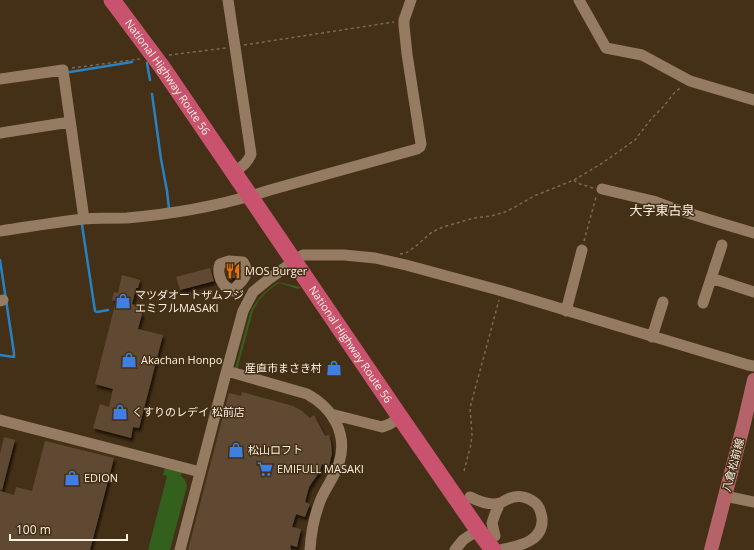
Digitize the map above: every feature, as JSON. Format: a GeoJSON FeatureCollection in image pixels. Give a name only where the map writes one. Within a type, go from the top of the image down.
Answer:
{"type":"FeatureCollection","features":[{"type":"Feature","properties":{"kind":"highway","name":"National Highway Route 56"},"geometry":{"type":"LineString","coordinates":[[112,0],[161,56]]}},
{"type":"Feature","properties":{"kind":"highway","name":"National Highway Route 56"},"geometry":{"type":"LineString","coordinates":[[125,0],[161,56],[238,169],[470,498],[496,545]]}},
{"type":"Feature","properties":{"kind":"highway","name":"National Highway Route 56"},"geometry":{"type":"LineString","coordinates":[[299,257],[400,416],[478,530],[496,545],[514,547]]}},
{"type":"Feature","properties":{"kind":"main road","name":"八倉松前線"},"geometry":{"type":"LineString","coordinates":[[711,550],[754,380]]}},
{"type":"Feature","properties":{"kind":"street"},"geometry":{"type":"LineString","coordinates":[[228,0],[251,154],[249,159],[238,169]]}},
{"type":"Feature","properties":{"kind":"street"},"geometry":{"type":"LineString","coordinates":[[0,231],[84,219],[127,218],[209,207],[418,149],[421,144],[407,54],[404,21],[410,0]]}},
{"type":"Feature","properties":{"kind":"street"},"geometry":{"type":"LineString","coordinates":[[579,0],[606,48],[642,55],[690,81],[754,100]]}},
{"type":"Feature","properties":{"kind":"street"},"geometry":{"type":"LineString","coordinates":[[0,79],[63,70],[84,219]]}},
{"type":"Feature","properties":{"kind":"street"},"geometry":{"type":"LineString","coordinates":[[0,133],[70,122]]}},
{"type":"Feature","properties":{"kind":"street"},"geometry":{"type":"LineString","coordinates":[[600,189],[653,201],[754,233]]}},
{"type":"Feature","properties":{"kind":"street"},"geometry":{"type":"LineString","coordinates":[[703,303],[722,245]]}},
{"type":"Feature","properties":{"kind":"street"},"geometry":{"type":"LineString","coordinates":[[566,310],[582,250]]}},
{"type":"Feature","properties":{"kind":"street"},"geometry":{"type":"LineString","coordinates":[[180,550],[244,311],[253,292],[299,257],[344,255],[375,258],[406,265],[502,291],[754,366]]}},
{"type":"Feature","properties":{"kind":"street"},"geometry":{"type":"LineString","coordinates":[[711,278],[754,292]]}},
{"type":"Feature","properties":{"kind":"street"},"geometry":{"type":"LineString","coordinates":[[652,336],[662,302]]}},
{"type":"Feature","properties":{"kind":"street"},"geometry":{"type":"LineString","coordinates":[[227,371],[307,394],[325,406],[336,424],[341,442],[339,463],[322,498],[315,517],[312,528],[310,550]]}},
{"type":"Feature","properties":{"kind":"street"},"geometry":{"type":"LineString","coordinates":[[331,414],[382,427],[390,424],[400,416]]}},
{"type":"Feature","properties":{"kind":"street"},"geometry":{"type":"LineString","coordinates":[[0,420],[200,472]]}},
{"type":"Feature","properties":{"kind":"street"},"geometry":{"type":"LineString","coordinates":[[496,545],[492,523],[500,504],[515,496],[523,497],[532,500],[535,503],[541,512],[542,522],[539,531],[533,539],[527,543],[514,547]]}},
{"type":"Feature","properties":{"kind":"street"},"geometry":{"type":"LineString","coordinates":[[725,496],[754,502]]}},
{"type":"Feature","properties":{"kind":"street"},"geometry":{"type":"LineString","coordinates":[[470,498],[478,501],[500,504]]}},
{"type":"Feature","properties":{"kind":"street"},"geometry":{"type":"LineString","coordinates":[[456,550],[463,540],[478,530]]}},
{"type":"Feature","properties":{"kind":"path"},"geometry":{"type":"LineString","coordinates":[[63,70],[235,47],[404,21]]}},
{"type":"Feature","properties":{"kind":"path"},"geometry":{"type":"LineString","coordinates":[[399,254],[406,253],[432,232],[443,227],[474,218],[491,216],[505,212],[515,208],[534,196],[574,180],[601,164],[636,140],[652,118],[663,108],[675,92],[690,81]]}},
{"type":"Feature","properties":{"kind":"path"},"geometry":{"type":"LineString","coordinates":[[574,180],[577,183],[600,189],[582,250]]}},
{"type":"Feature","properties":{"kind":"path"},"geometry":{"type":"LineString","coordinates":[[464,471],[472,434],[470,408],[502,291]]}},
{"type":"Feature","properties":{"kind":"green space"},"geometry":{"type":"Polygon","coordinates":[[[278,282],[301,287],[298,289],[279,283],[259,300],[253,311],[237,370],[235,369],[250,313],[255,303],[262,295],[278,282]]]}},
{"type":"Feature","properties":{"kind":"green space"},"geometry":{"type":"Polygon","coordinates":[[[165,467],[182,471],[181,476],[185,480],[187,486],[170,550],[148,550],[167,476],[163,475],[165,467]]]}},
{"type":"Feature","properties":{"kind":"building"},"geometry":{"type":"Polygon","coordinates":[[[210,268],[214,281],[180,290],[176,277],[210,268]]]}},
{"type":"Feature","properties":{"kind":"building"},"geometry":{"type":"Polygon","coordinates":[[[226,269],[239,269],[239,273],[235,278],[228,278],[226,269]]]}},
{"type":"Feature","properties":{"kind":"building"},"geometry":{"type":"Polygon","coordinates":[[[122,275],[140,280],[138,288],[136,288],[132,304],[137,306],[142,314],[138,329],[163,335],[139,428],[133,427],[131,438],[93,428],[100,404],[109,407],[113,389],[95,384],[116,301],[112,300],[114,292],[118,293],[122,275]]]}},
{"type":"Feature","properties":{"kind":"building","name":"EMIFULL MASAKI"},"geometry":{"type":"Polygon","coordinates":[[[242,392],[293,406],[310,418],[314,415],[325,436],[329,435],[332,454],[329,466],[322,464],[320,471],[309,487],[305,502],[310,504],[305,517],[296,514],[292,527],[301,529],[297,547],[290,545],[291,550],[188,550],[229,393],[241,396],[242,392]]]}},
{"type":"Feature","properties":{"kind":"building"},"geometry":{"type":"Polygon","coordinates":[[[4,437],[15,440],[2,490],[0,489],[0,454],[4,437]]]}},
{"type":"Feature","properties":{"kind":"building","name":"EDION"},"geometry":{"type":"Polygon","coordinates":[[[45,441],[114,458],[90,550],[0,550],[0,491],[14,495],[16,487],[32,491],[45,441]]]}},
{"type":"Feature","properties":{"kind":"waterway"},"geometry":{"type":"LineString","coordinates":[[70,72],[132,62]]}},
{"type":"Feature","properties":{"kind":"waterway"},"geometry":{"type":"LineString","coordinates":[[147,63],[150,80]]}},
{"type":"Feature","properties":{"kind":"waterway"},"geometry":{"type":"LineString","coordinates":[[152,94],[167,191],[169,209],[167,209]]}},
{"type":"Feature","properties":{"kind":"waterway"},"geometry":{"type":"LineString","coordinates":[[82,225],[95,311],[108,310]]}},
{"type":"Feature","properties":{"kind":"waterway"},"geometry":{"type":"LineString","coordinates":[[0,260],[14,357],[0,355]]}},
{"type":"Feature","properties":{"kind":"place","name":"MOS Burger"},"geometry":{"type":"Point","coordinates":[233,271]}},
{"type":"Feature","properties":{"kind":"place","name":"マツダオートザムフジ エミフルMASAKI"},"geometry":{"type":"Point","coordinates":[123,301]}},
{"type":"Feature","properties":{"kind":"place","name":"Akachan Honpo"},"geometry":{"type":"Point","coordinates":[129,360]}},
{"type":"Feature","properties":{"kind":"place","name":"産直市まさき村"},"geometry":{"type":"Point","coordinates":[334,368]}},
{"type":"Feature","properties":{"kind":"place","name":"くすりのレデイ 松前店"},"geometry":{"type":"Point","coordinates":[120,412]}},
{"type":"Feature","properties":{"kind":"place","name":"松山ロフト"},"geometry":{"type":"Point","coordinates":[236,450]}},
{"type":"Feature","properties":{"kind":"place","name":"EMIFULL MASAKI"},"geometry":{"type":"Point","coordinates":[265,469]}},
{"type":"Feature","properties":{"kind":"place","name":"EDION"},"geometry":{"type":"Point","coordinates":[72,478]}},
{"type":"Feature","properties":{"kind":"district","name":"大字東古泉"},"geometry":{"type":"Point","coordinates":[662,210]}}]}
